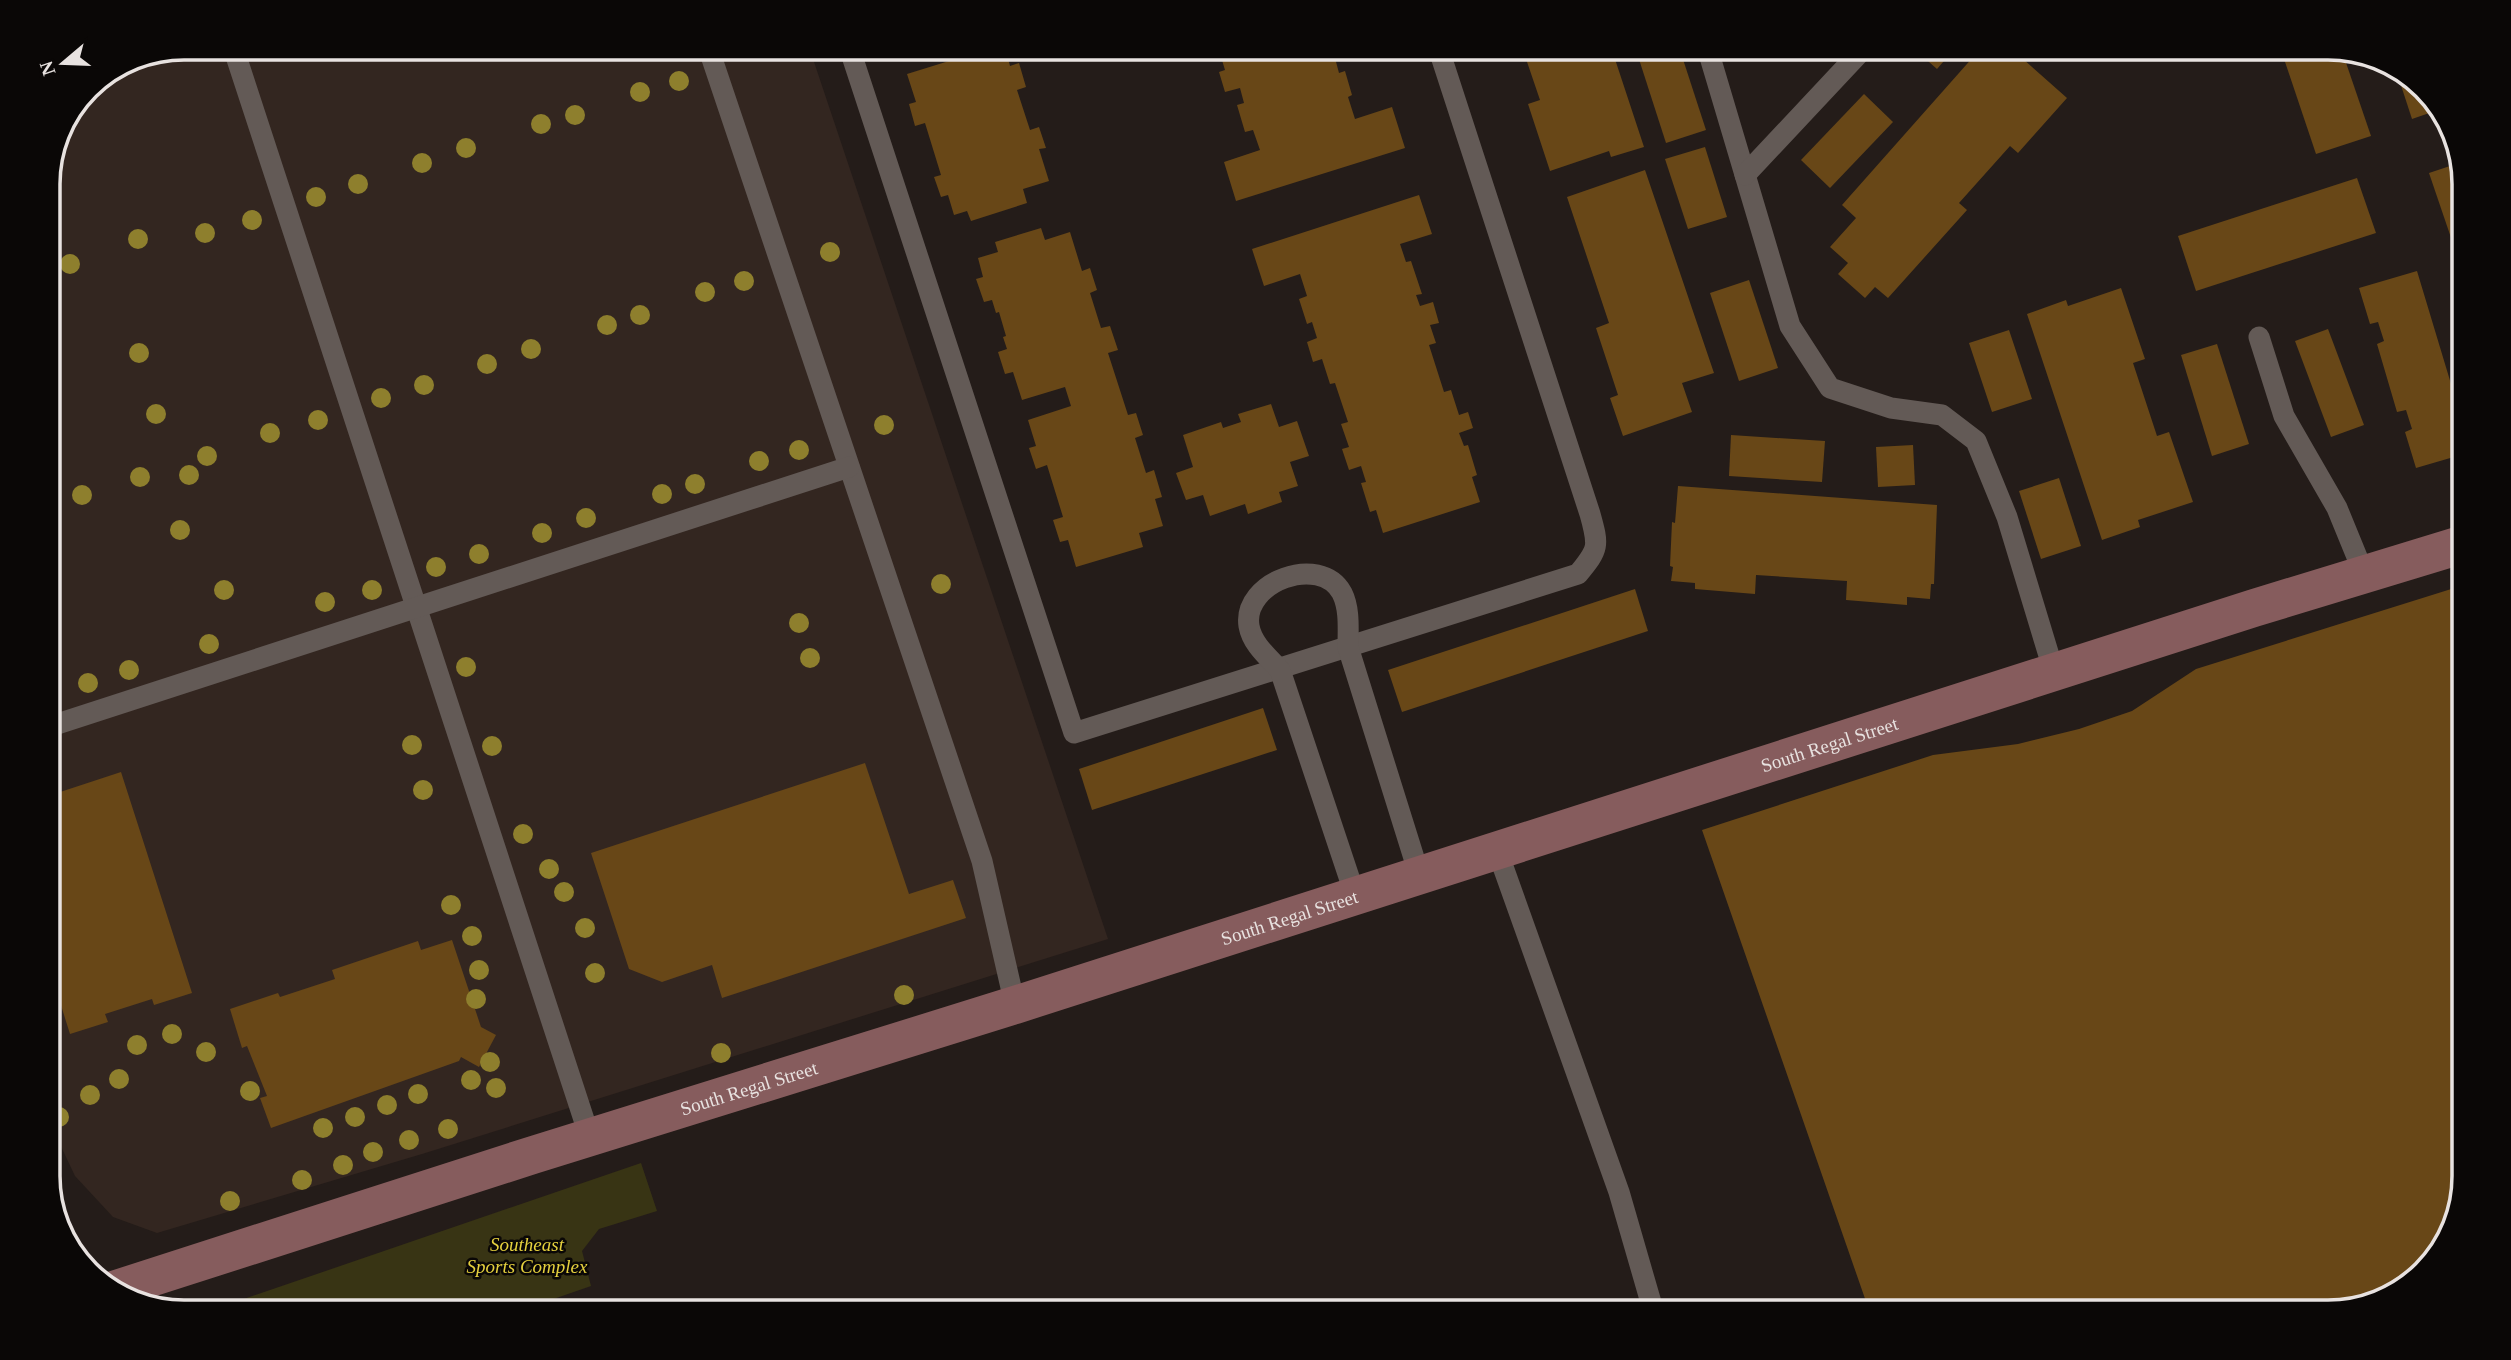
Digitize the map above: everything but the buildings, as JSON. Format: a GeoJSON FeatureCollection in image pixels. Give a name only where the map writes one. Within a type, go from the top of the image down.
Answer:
{"type":"FeatureCollection","features":[{"type":"Feature","properties":{"kind":"main road","name":"South Regal Street"},"geometry":{"type":"LineString","coordinates":[[126,1286],[2451,548]]}},
{"type":"Feature","properties":{"kind":"lane"},"geometry":{"type":"LineString","coordinates":[[237,60],[590,1138]]}},
{"type":"Feature","properties":{"kind":"lane"},"geometry":{"type":"LineString","coordinates":[[712,60],[982,860],[1014,1005]]}},
{"type":"Feature","properties":{"kind":"lane"},"geometry":{"type":"LineString","coordinates":[[853,60],[1074,733],[1578,575],[1590,559],[1598,542],[1442,60]]}},
{"type":"Feature","properties":{"kind":"lane"},"geometry":{"type":"LineString","coordinates":[[1711,60],[1790,326],[1830,388],[1891,408],[1942,415],[1976,441],[2007,517],[2054,672]]}},
{"type":"Feature","properties":{"kind":"lane"},"geometry":{"type":"LineString","coordinates":[[1745,175],[1853,60]]}},
{"type":"Feature","properties":{"kind":"lane"},"geometry":{"type":"LineString","coordinates":[[2259,337],[2284,416],[2337,508],[2364,574]]}},
{"type":"Feature","properties":{"kind":"lane"},"geometry":{"type":"LineString","coordinates":[[60,723],[849,467]]}},
{"type":"Feature","properties":{"kind":"lane"},"geometry":{"type":"LineString","coordinates":[[1355,895],[1280,670],[1257,646],[1249,627],[1250,609],[1257,596],[1268,585],[1296,575],[1314,574],[1331,581],[1341,593],[1348,612],[1348,647],[1419,874]]}},
{"type":"Feature","properties":{"kind":"lane"},"geometry":{"type":"LineString","coordinates":[[1497,850],[1619,1192],[1650,1300]]}},
{"type":"Feature","properties":{"kind":"shaded area"},"geometry":{"type":"Polygon","coordinates":[[[175,60],[813,60],[1108,939],[422,1154],[157,1233],[113,1217],[75,1176],[60,1144],[60,175],[66,144],[80,115],[94,98],[98,98],[102,90],[122,76],[144,66],[175,60]]]}},
{"type":"Feature","properties":{"kind":"green space","name":"Southeast Sports Complex"},"geometry":{"type":"Polygon","coordinates":[[[641,1163],[657,1211],[599,1229],[582,1251],[591,1286],[551,1300],[241,1300],[641,1163]]]}}]}
